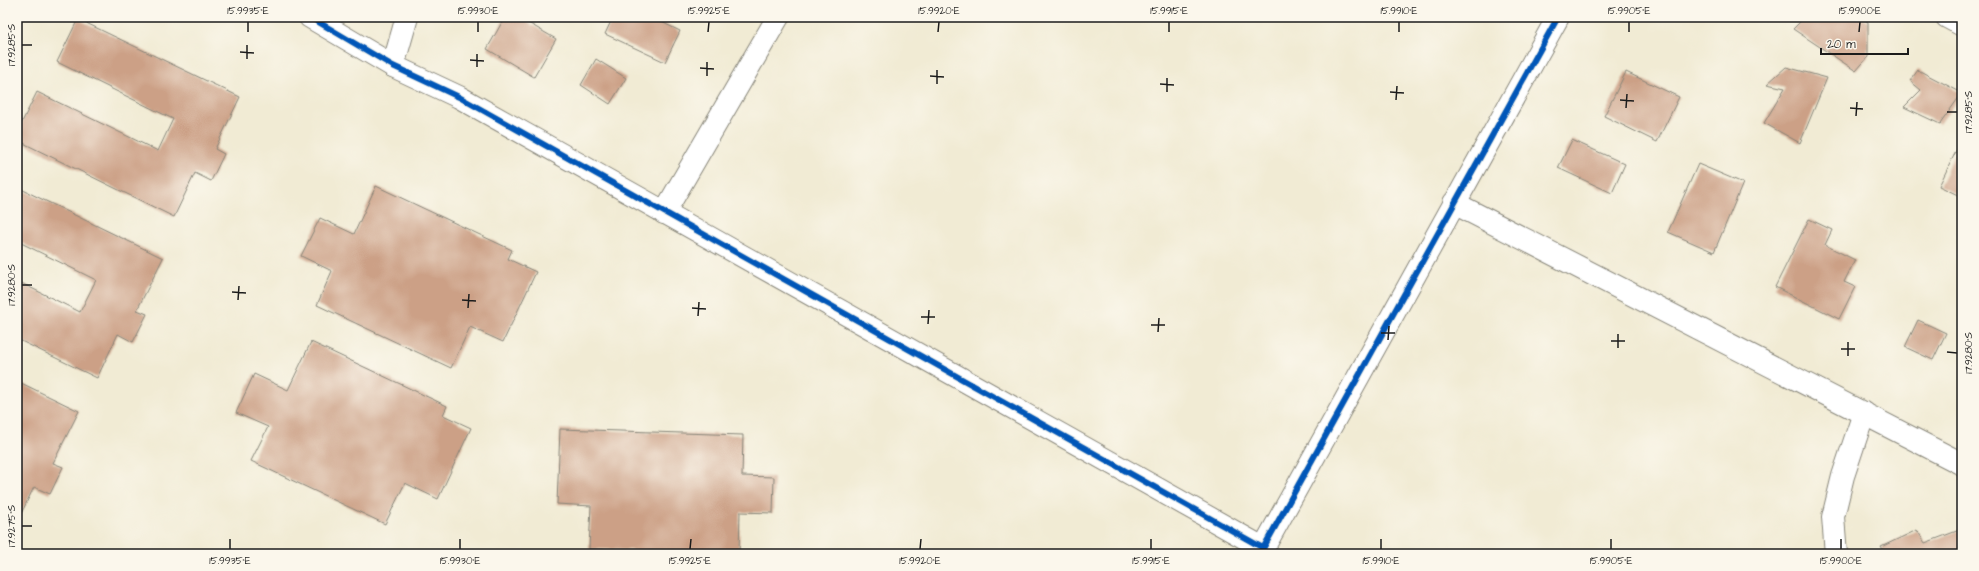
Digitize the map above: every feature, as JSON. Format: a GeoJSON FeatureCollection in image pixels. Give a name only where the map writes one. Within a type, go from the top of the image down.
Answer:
{"type":"FeatureCollection","features":[{"type":"Feature","properties":{"kind":"street"},"geometry":{"type":"LineString","coordinates":[[310,17],[393,66],[459,97],[1261,551],[1558,17]]}},
{"type":"Feature","properties":{"kind":"street"},"geometry":{"type":"LineString","coordinates":[[393,66],[407,17]]}},
{"type":"Feature","properties":{"kind":"street"},"geometry":{"type":"LineString","coordinates":[[664,213],[778,17]]}},
{"type":"Feature","properties":{"kind":"street"},"geometry":{"type":"LineString","coordinates":[[1947,17],[1962,25]]}},
{"type":"Feature","properties":{"kind":"street"},"geometry":{"type":"LineString","coordinates":[[1454,203],[1962,464]]}},
{"type":"Feature","properties":{"kind":"street"},"geometry":{"type":"LineString","coordinates":[[1836,554],[1833,517],[1843,476],[1864,413]]}},
{"type":"Feature","properties":{"kind":"building"},"geometry":{"type":"Polygon","coordinates":[[[505,17],[518,17],[556,39],[534,77],[487,49],[505,17]]]}},
{"type":"Feature","properties":{"kind":"building"},"geometry":{"type":"Polygon","coordinates":[[[613,17],[651,17],[680,31],[665,62],[605,34],[613,17]]]}},
{"type":"Feature","properties":{"kind":"building"},"geometry":{"type":"Polygon","coordinates":[[[1805,17],[1860,17],[1868,22],[1868,57],[1856,71],[1793,29],[1805,17]]]}},
{"type":"Feature","properties":{"kind":"building"},"geometry":{"type":"Polygon","coordinates":[[[78,19],[240,97],[215,149],[224,154],[211,181],[195,173],[174,217],[17,140],[17,132],[37,92],[158,151],[173,119],[57,62],[78,19]]]}},
{"type":"Feature","properties":{"kind":"building"},"geometry":{"type":"Polygon","coordinates":[[[596,59],[626,78],[610,104],[581,85],[596,59]]]}},
{"type":"Feature","properties":{"kind":"building"},"geometry":{"type":"Polygon","coordinates":[[[1786,67],[1827,78],[1800,143],[1764,123],[1785,88],[1767,84],[1786,67]]]}},
{"type":"Feature","properties":{"kind":"building"},"geometry":{"type":"Polygon","coordinates":[[[1918,70],[1962,93],[1940,124],[1904,107],[1921,90],[1910,81],[1918,70]]]}},
{"type":"Feature","properties":{"kind":"building"},"geometry":{"type":"Polygon","coordinates":[[[1626,72],[1679,97],[1657,142],[1604,116],[1626,72]]]}},
{"type":"Feature","properties":{"kind":"building"},"geometry":{"type":"Polygon","coordinates":[[[1962,139],[1962,197],[1939,186],[1962,139]]]}},
{"type":"Feature","properties":{"kind":"building"},"geometry":{"type":"Polygon","coordinates":[[[1572,140],[1625,164],[1612,193],[1558,168],[1572,140]]]}},
{"type":"Feature","properties":{"kind":"building"},"geometry":{"type":"Polygon","coordinates":[[[1698,164],[1743,183],[1714,252],[1668,232],[1698,164]]]}},
{"type":"Feature","properties":{"kind":"building"},"geometry":{"type":"Polygon","coordinates":[[[376,186],[512,250],[508,259],[536,272],[503,342],[470,327],[451,368],[317,305],[332,271],[301,256],[320,218],[354,234],[376,186]]]}},
{"type":"Feature","properties":{"kind":"building"},"geometry":{"type":"Polygon","coordinates":[[[17,187],[163,258],[137,310],[147,314],[133,342],[118,334],[97,378],[17,339],[17,281],[80,312],[96,280],[17,241],[17,187]]]}},
{"type":"Feature","properties":{"kind":"building"},"geometry":{"type":"Polygon","coordinates":[[[1809,219],[1832,230],[1825,245],[1855,260],[1844,282],[1855,287],[1839,319],[1775,287],[1809,219]]]}},
{"type":"Feature","properties":{"kind":"building"},"geometry":{"type":"Polygon","coordinates":[[[1918,320],[1946,333],[1933,360],[1905,347],[1918,320]]]}},
{"type":"Feature","properties":{"kind":"building"},"geometry":{"type":"Polygon","coordinates":[[[311,342],[447,406],[443,415],[471,428],[438,499],[405,483],[385,524],[251,461],[268,427],[236,413],[254,374],[288,390],[311,342]]]}},
{"type":"Feature","properties":{"kind":"building"},"geometry":{"type":"Polygon","coordinates":[[[17,381],[79,411],[53,463],[63,467],[50,494],[34,487],[17,522],[17,381]]]}},
{"type":"Feature","properties":{"kind":"building"},"geometry":{"type":"Polygon","coordinates":[[[560,429],[743,435],[742,476],[774,477],[773,513],[740,512],[739,554],[589,549],[591,506],[557,504],[560,429]]]}},
{"type":"Feature","properties":{"kind":"building"},"geometry":{"type":"Polygon","coordinates":[[[1962,529],[1962,554],[1885,554],[1881,547],[1917,530],[1925,543],[1962,529]]]}},
{"type":"Feature","properties":{"kind":"cycle path"},"geometry":{"type":"LineString","coordinates":[[310,17],[393,66],[459,97],[1263,548]]}},
{"type":"Feature","properties":{"kind":"cycle path"},"geometry":{"type":"LineString","coordinates":[[1260,554],[1558,17]]}}]}
